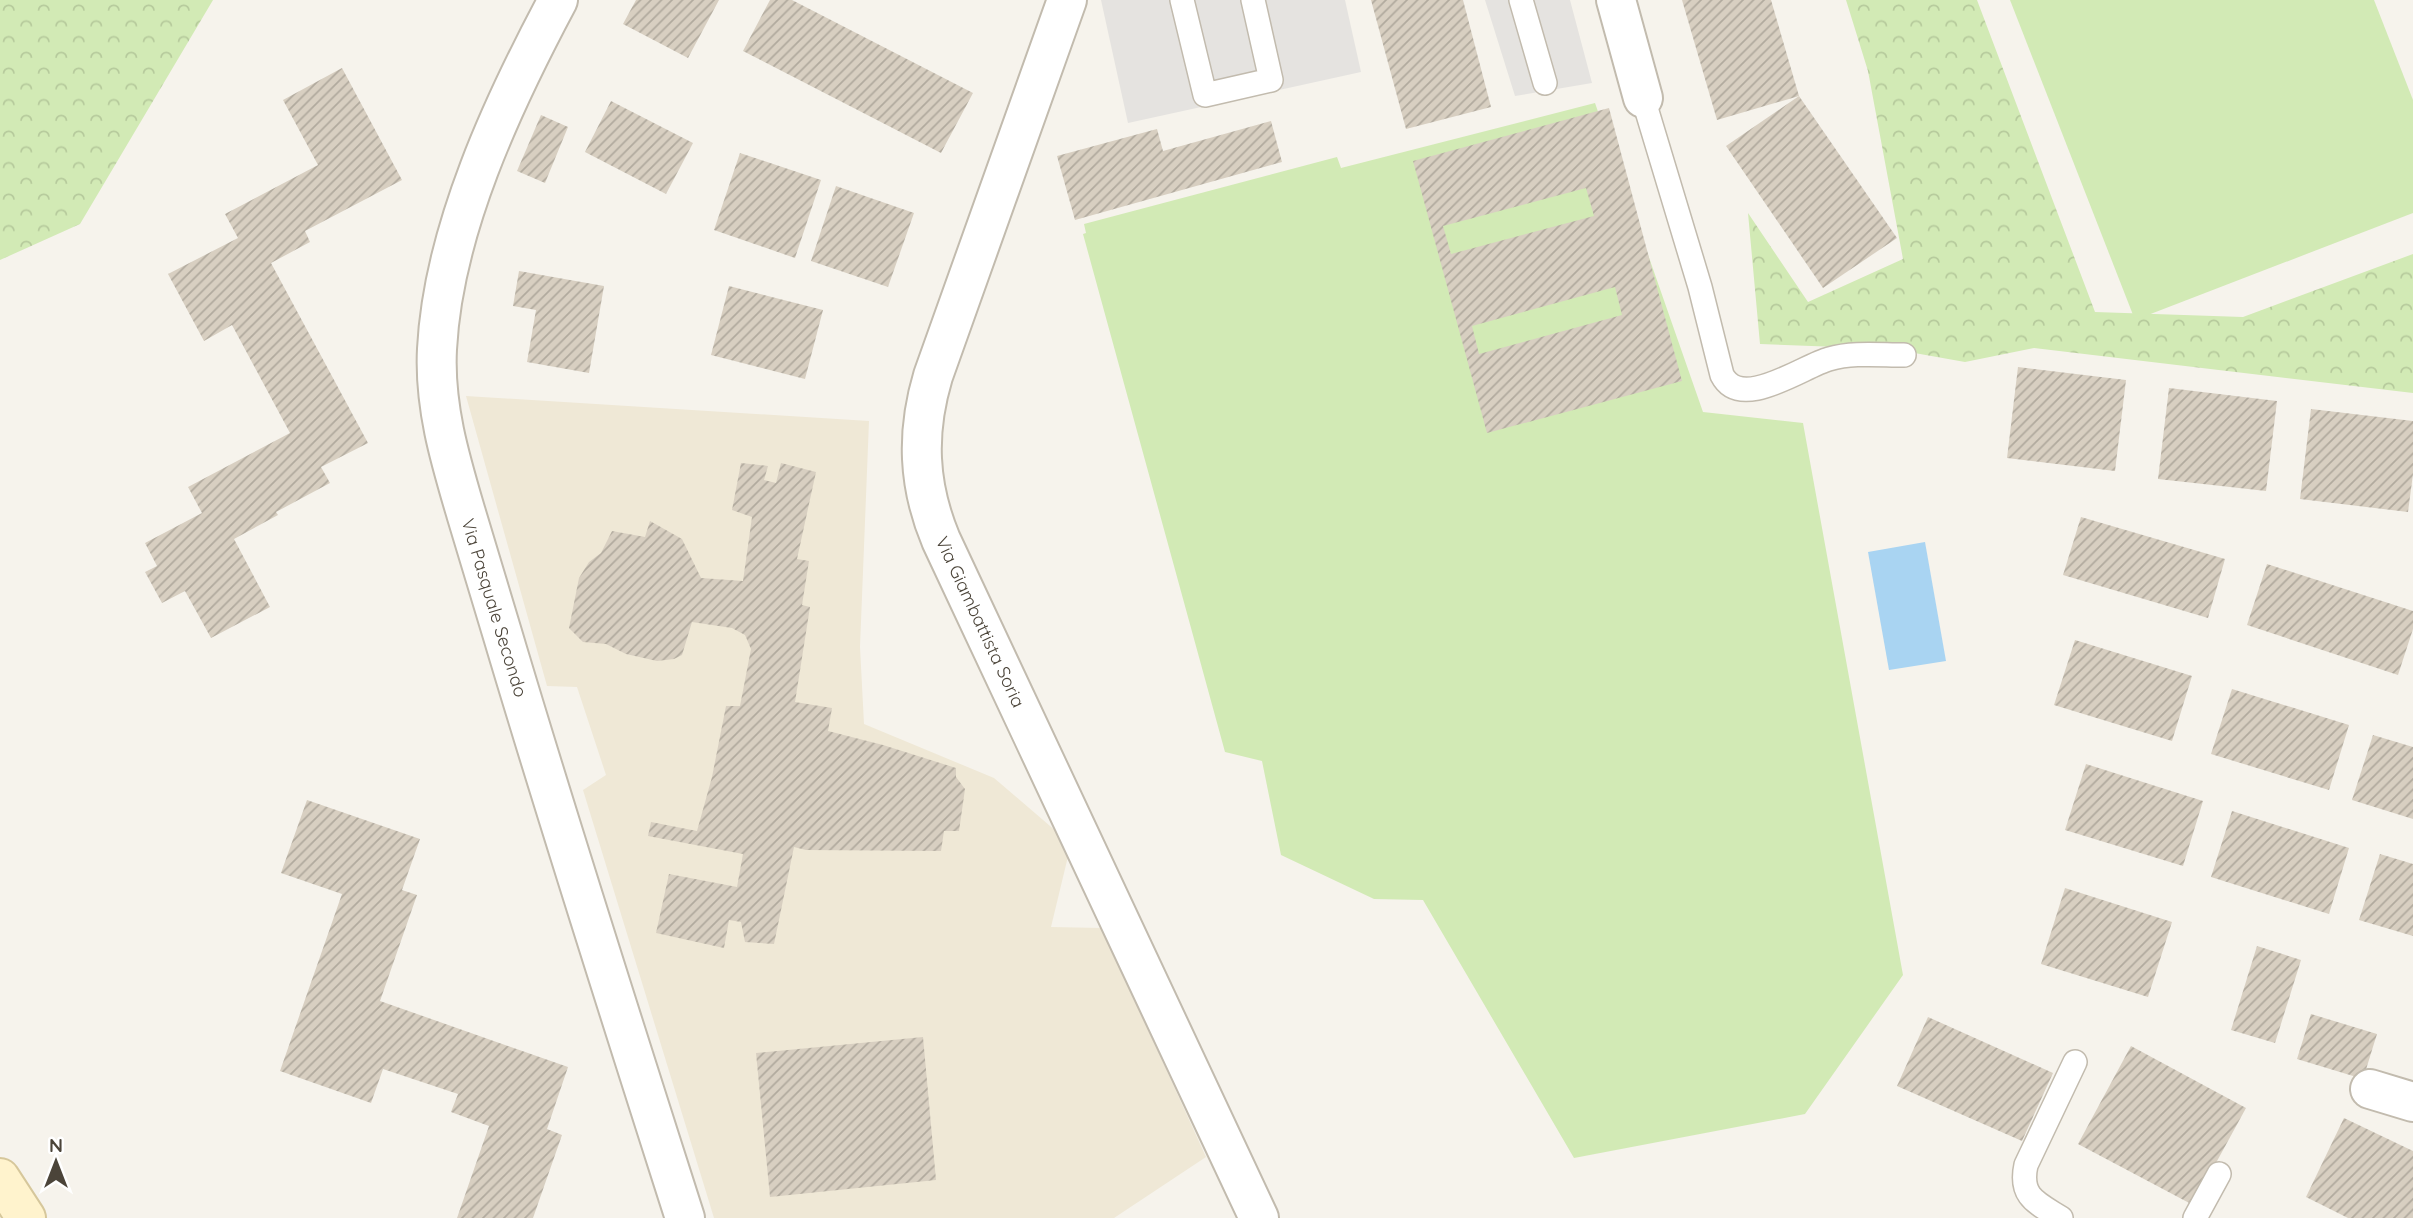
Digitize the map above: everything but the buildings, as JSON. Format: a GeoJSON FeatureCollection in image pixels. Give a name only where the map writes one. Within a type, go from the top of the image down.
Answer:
{"type":"FeatureCollection","features":[{"type":"Feature","properties":{"kind":"main road"},"geometry":{"type":"LineString","coordinates":[[0,1178],[26,1218]]}},
{"type":"Feature","properties":{"kind":"street","name":"Via Pasquale Secondo"},"geometry":{"type":"LineString","coordinates":[[558,0],[497,128],[463,219],[452,257],[442,311],[437,349],[438,394],[450,460],[547,782],[685,1218]]}},
{"type":"Feature","properties":{"kind":"street"},"geometry":{"type":"LineString","coordinates":[[1616,0],[1643,98]]}},
{"type":"Feature","properties":{"kind":"street","name":"Via Giambattista Soria"},"geometry":{"type":"LineString","coordinates":[[1073,1],[933,376],[922,422],[920,465],[928,504],[942,540],[1259,1218]]}},
{"type":"Feature","properties":{"kind":"street"},"geometry":{"type":"LineString","coordinates":[[2370,1089],[2413,1102]]}},
{"type":"Feature","properties":{"kind":"lane"},"geometry":{"type":"LineString","coordinates":[[1182,0],[1205,95],[1271,80],[1253,0]]}},
{"type":"Feature","properties":{"kind":"lane"},"geometry":{"type":"LineString","coordinates":[[1521,0],[1545,83]]}},
{"type":"Feature","properties":{"kind":"lane"},"geometry":{"type":"LineString","coordinates":[[1643,98],[1726,383],[1736,387],[1763,388],[1826,359],[1846,355],[1904,355]]}},
{"type":"Feature","properties":{"kind":"lane"},"geometry":{"type":"LineString","coordinates":[[2061,1218],[2033,1201],[2025,1187],[2024,1174],[2075,1062]]}},
{"type":"Feature","properties":{"kind":"lane"},"geometry":{"type":"LineString","coordinates":[[2195,1218],[2219,1174]]}},
{"type":"Feature","properties":{"kind":"shaded area"},"geometry":{"type":"Polygon","coordinates":[[[1101,0],[1345,0],[1361,72],[1128,123],[1101,0]]]}},
{"type":"Feature","properties":{"kind":"shaded area"},"geometry":{"type":"Polygon","coordinates":[[[1485,0],[1570,0],[1592,83],[1515,96],[1485,0]]]}},
{"type":"Feature","properties":{"kind":"shaded area"},"geometry":{"type":"Polygon","coordinates":[[[466,396],[869,421],[860,647],[864,724],[994,778],[1071,844],[1051,927],[1102,928],[1206,1157],[1114,1218],[714,1218],[583,790],[606,775],[577,687],[547,686],[466,396]]]}},
{"type":"Feature","properties":{"kind":"green space"},"geometry":{"type":"Polygon","coordinates":[[[0,0],[213,0],[80,224],[0,260],[0,0]]]}},
{"type":"Feature","properties":{"kind":"green space"},"geometry":{"type":"Polygon","coordinates":[[[1846,0],[1977,0],[2095,312],[2243,317],[2413,254],[2413,393],[2034,348],[1965,362],[1892,349],[1760,344],[1748,213],[1808,302],[1903,259],[1868,71],[1846,0]]]}},
{"type":"Feature","properties":{"kind":"green space"},"geometry":{"type":"Polygon","coordinates":[[[2010,0],[2374,0],[2413,100],[2413,213],[2135,320],[2010,0]]]}},
{"type":"Feature","properties":{"kind":"green space"},"geometry":{"type":"Polygon","coordinates":[[[1595,103],[1703,412],[1803,423],[1903,975],[1805,1114],[1574,1158],[1423,900],[1374,899],[1281,855],[1262,761],[1225,752],[1083,234],[1086,233],[1084,224],[1337,157],[1341,168],[1595,103]]]}},
{"type":"Feature","properties":{"kind":"water"},"geometry":{"type":"Polygon","coordinates":[[[1925,542],[1946,661],[1889,670],[1868,552],[1925,542]]]}}]}
